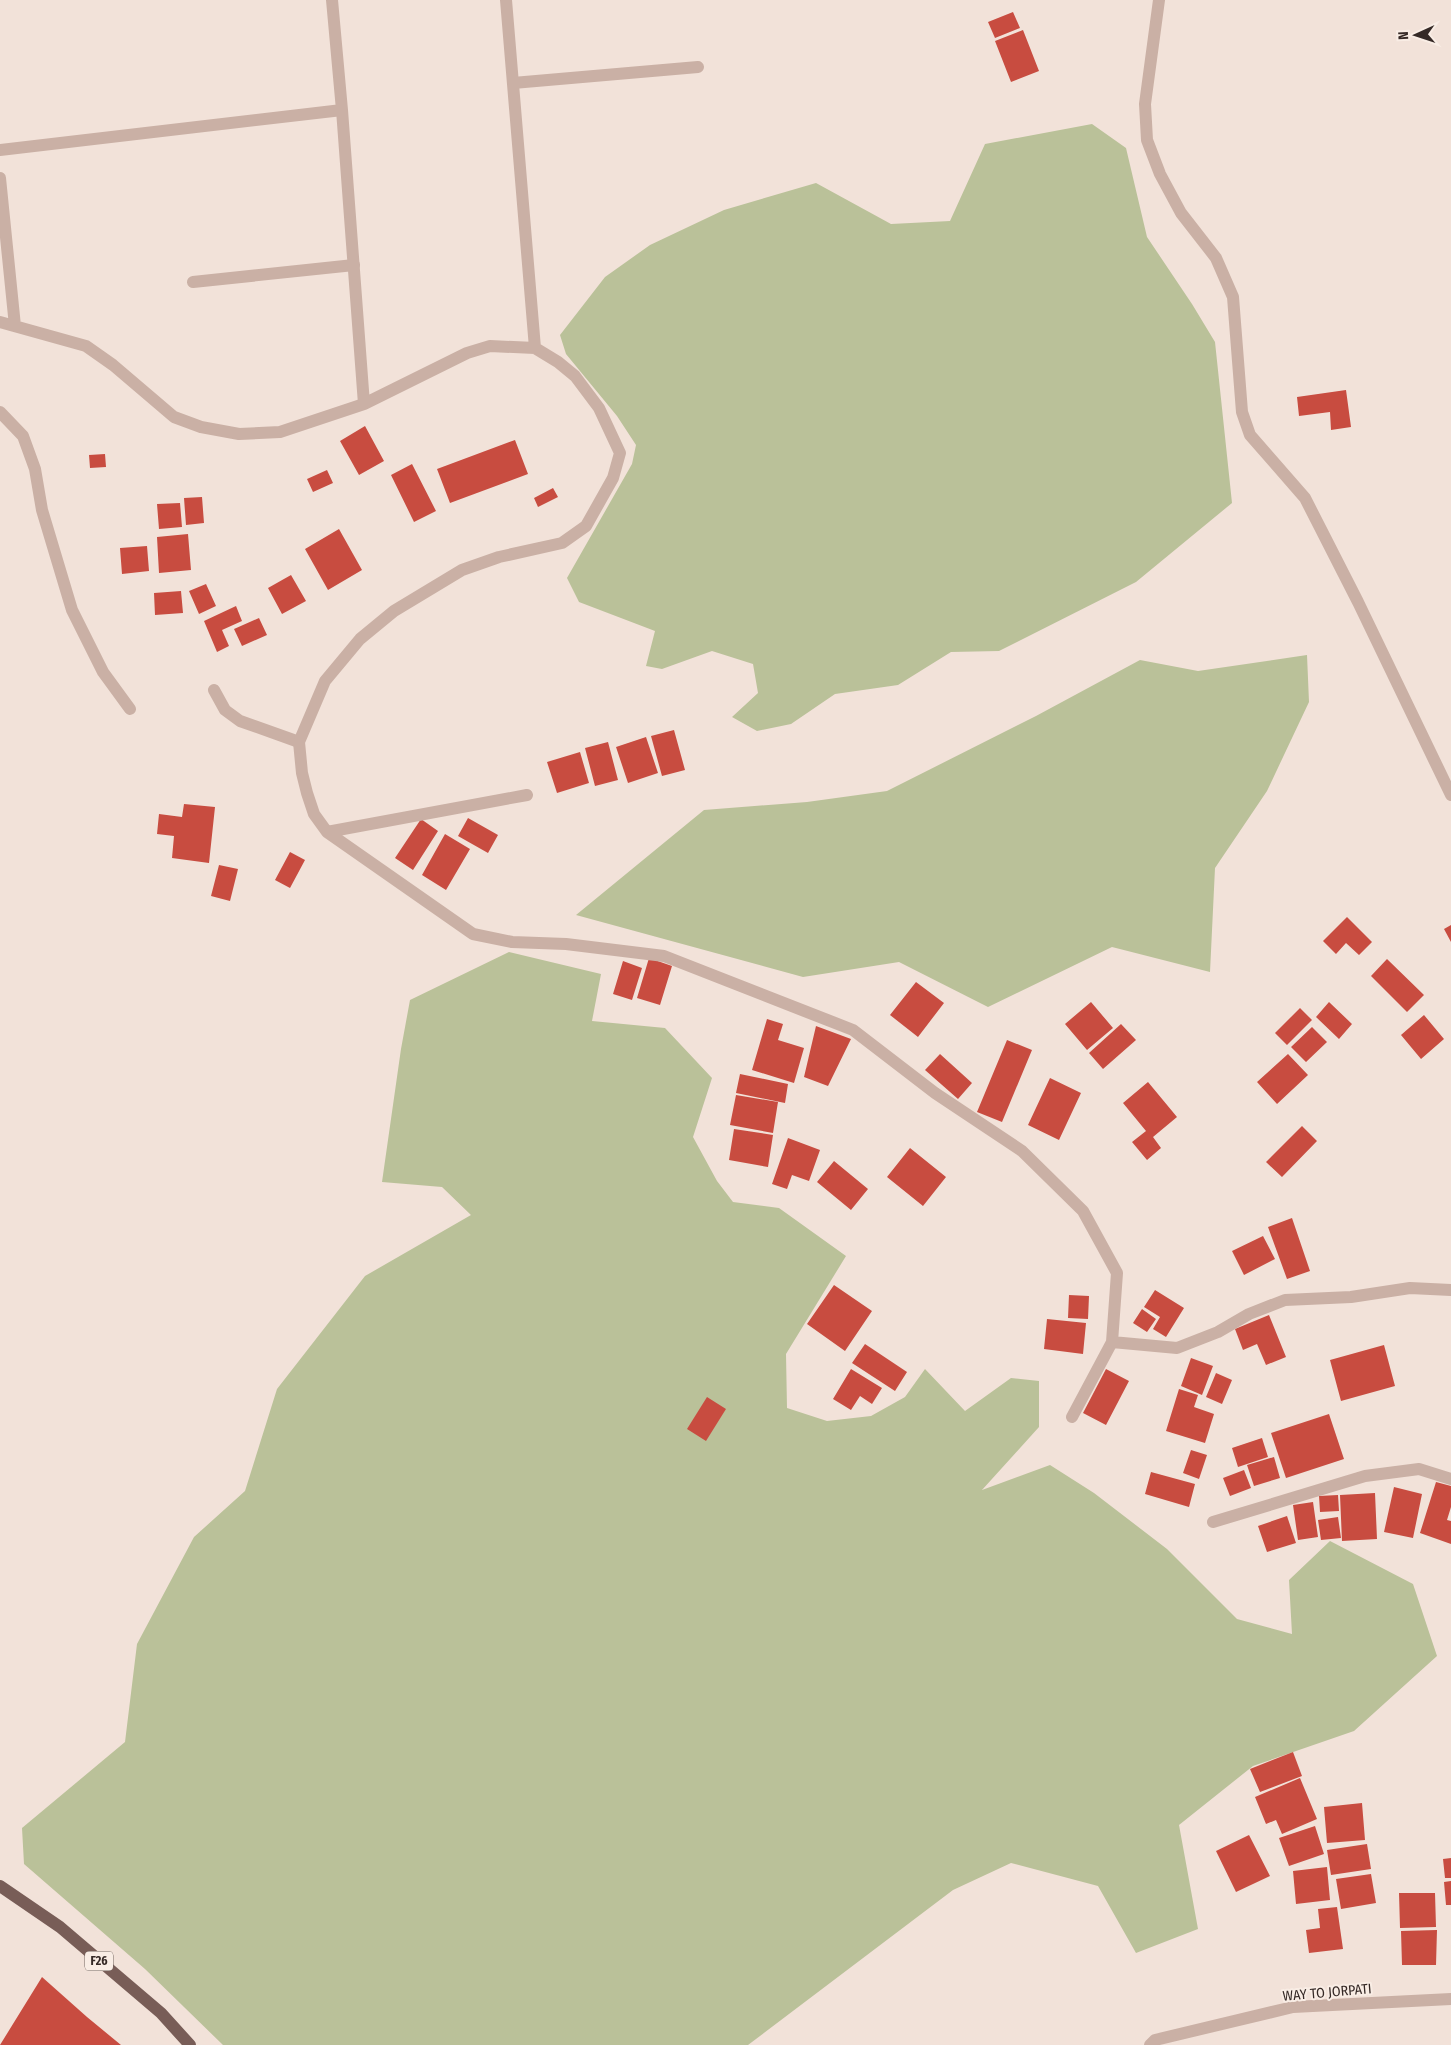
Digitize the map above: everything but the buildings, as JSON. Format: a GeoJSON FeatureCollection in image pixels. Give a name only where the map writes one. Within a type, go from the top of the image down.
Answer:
{"type":"FeatureCollection","features":[{"type":"Feature","properties":{"kind":"main road","name":"F26"},"geometry":{"type":"LineString","coordinates":[[0,1886],[60,1927],[161,2013],[190,2045]]}},
{"type":"Feature","properties":{"kind":"street"},"geometry":{"type":"LineString","coordinates":[[332,0],[364,404]]}},
{"type":"Feature","properties":{"kind":"street"},"geometry":{"type":"LineString","coordinates":[[506,0],[535,348]]}},
{"type":"Feature","properties":{"kind":"street"},"geometry":{"type":"LineString","coordinates":[[1159,0],[1145,104],[1148,140],[1160,174],[1181,213],[1216,258],[1233,297],[1242,412],[1250,435],[1305,498],[1358,602],[1451,795]]}},
{"type":"Feature","properties":{"kind":"street"},"geometry":{"type":"LineString","coordinates":[[513,82],[698,67]]}},
{"type":"Feature","properties":{"kind":"street"},"geometry":{"type":"LineString","coordinates":[[0,150],[342,110]]}},
{"type":"Feature","properties":{"kind":"street"},"geometry":{"type":"LineString","coordinates":[[0,178],[15,326]]}},
{"type":"Feature","properties":{"kind":"street"},"geometry":{"type":"LineString","coordinates":[[193,282],[354,265]]}},
{"type":"Feature","properties":{"kind":"street"},"geometry":{"type":"LineString","coordinates":[[0,322],[86,346],[113,365],[174,417],[201,428],[239,434],[280,432],[364,404],[467,353],[490,346],[535,348],[558,362],[575,376],[599,408],[620,453],[613,478],[586,526],[562,543],[499,557],[462,570],[394,610],[360,638],[325,681],[299,742],[302,773],[314,814],[327,832],[473,934],[512,942],[566,944],[664,956],[853,1030],[935,1093],[1022,1151],[1084,1211],[1117,1273],[1112,1342],[1072,1417]]}},
{"type":"Feature","properties":{"kind":"street"},"geometry":{"type":"LineString","coordinates":[[0,412],[22,436],[26,444],[35,469],[42,510],[72,610],[103,672],[130,709]]}},
{"type":"Feature","properties":{"kind":"street"},"geometry":{"type":"LineString","coordinates":[[214,690],[225,710],[240,721],[299,742]]}},
{"type":"Feature","properties":{"kind":"street"},"geometry":{"type":"LineString","coordinates":[[327,832],[527,795]]}},
{"type":"Feature","properties":{"kind":"street"},"geometry":{"type":"LineString","coordinates":[[1112,1342],[1177,1348],[1218,1332],[1249,1314],[1285,1300],[1350,1297],[1410,1288],[1451,1290]]}},
{"type":"Feature","properties":{"kind":"street"},"geometry":{"type":"LineString","coordinates":[[1213,1522],[1365,1476],[1419,1469],[1451,1479]]}},
{"type":"Feature","properties":{"kind":"street","name":"WAY TO JORPATI"},"geometry":{"type":"LineString","coordinates":[[1150,2045],[1155,2040],[1293,2007],[1451,2000]]}},
{"type":"Feature","properties":{"kind":"green space"},"geometry":{"type":"Polygon","coordinates":[[[1092,124],[1126,148],[1147,237],[1215,342],[1232,503],[1136,582],[999,651],[951,652],[898,685],[835,694],[791,724],[757,731],[732,717],[758,693],[753,664],[712,651],[662,669],[646,666],[655,631],[579,602],[567,578],[632,464],[636,445],[617,416],[566,354],[560,335],[605,277],[650,245],[724,210],[816,183],[891,224],[950,221],[985,144],[1092,124]]]}},
{"type":"Feature","properties":{"kind":"green space"},"geometry":{"type":"Polygon","coordinates":[[[1307,655],[1309,702],[1267,791],[1215,868],[1210,972],[1112,947],[988,1007],[899,962],[803,977],[576,915],[704,810],[807,802],[887,791],[1036,716],[1140,660],[1198,671],[1307,655]]]}},
{"type":"Feature","properties":{"kind":"green space"},"geometry":{"type":"Polygon","coordinates":[[[509,952],[601,974],[592,1021],[665,1028],[712,1078],[693,1137],[717,1181],[733,1202],[779,1208],[846,1256],[786,1354],[787,1408],[827,1421],[871,1416],[905,1397],[925,1369],[965,1411],[1011,1378],[1039,1381],[1039,1427],[982,1490],[1050,1465],[1094,1493],[1167,1549],[1237,1619],[1292,1634],[1289,1580],[1330,1541],[1413,1584],[1437,1656],[1354,1731],[1253,1766],[1179,1825],[1198,1929],[1136,1953],[1098,1886],[1011,1863],[953,1890],[748,2045],[223,2045],[145,1969],[24,1864],[22,1828],[125,1742],[137,1644],[194,1537],[245,1491],[277,1389],[365,1276],[471,1215],[442,1187],[382,1182],[401,1049],[410,1000],[509,952]]]}}]}
